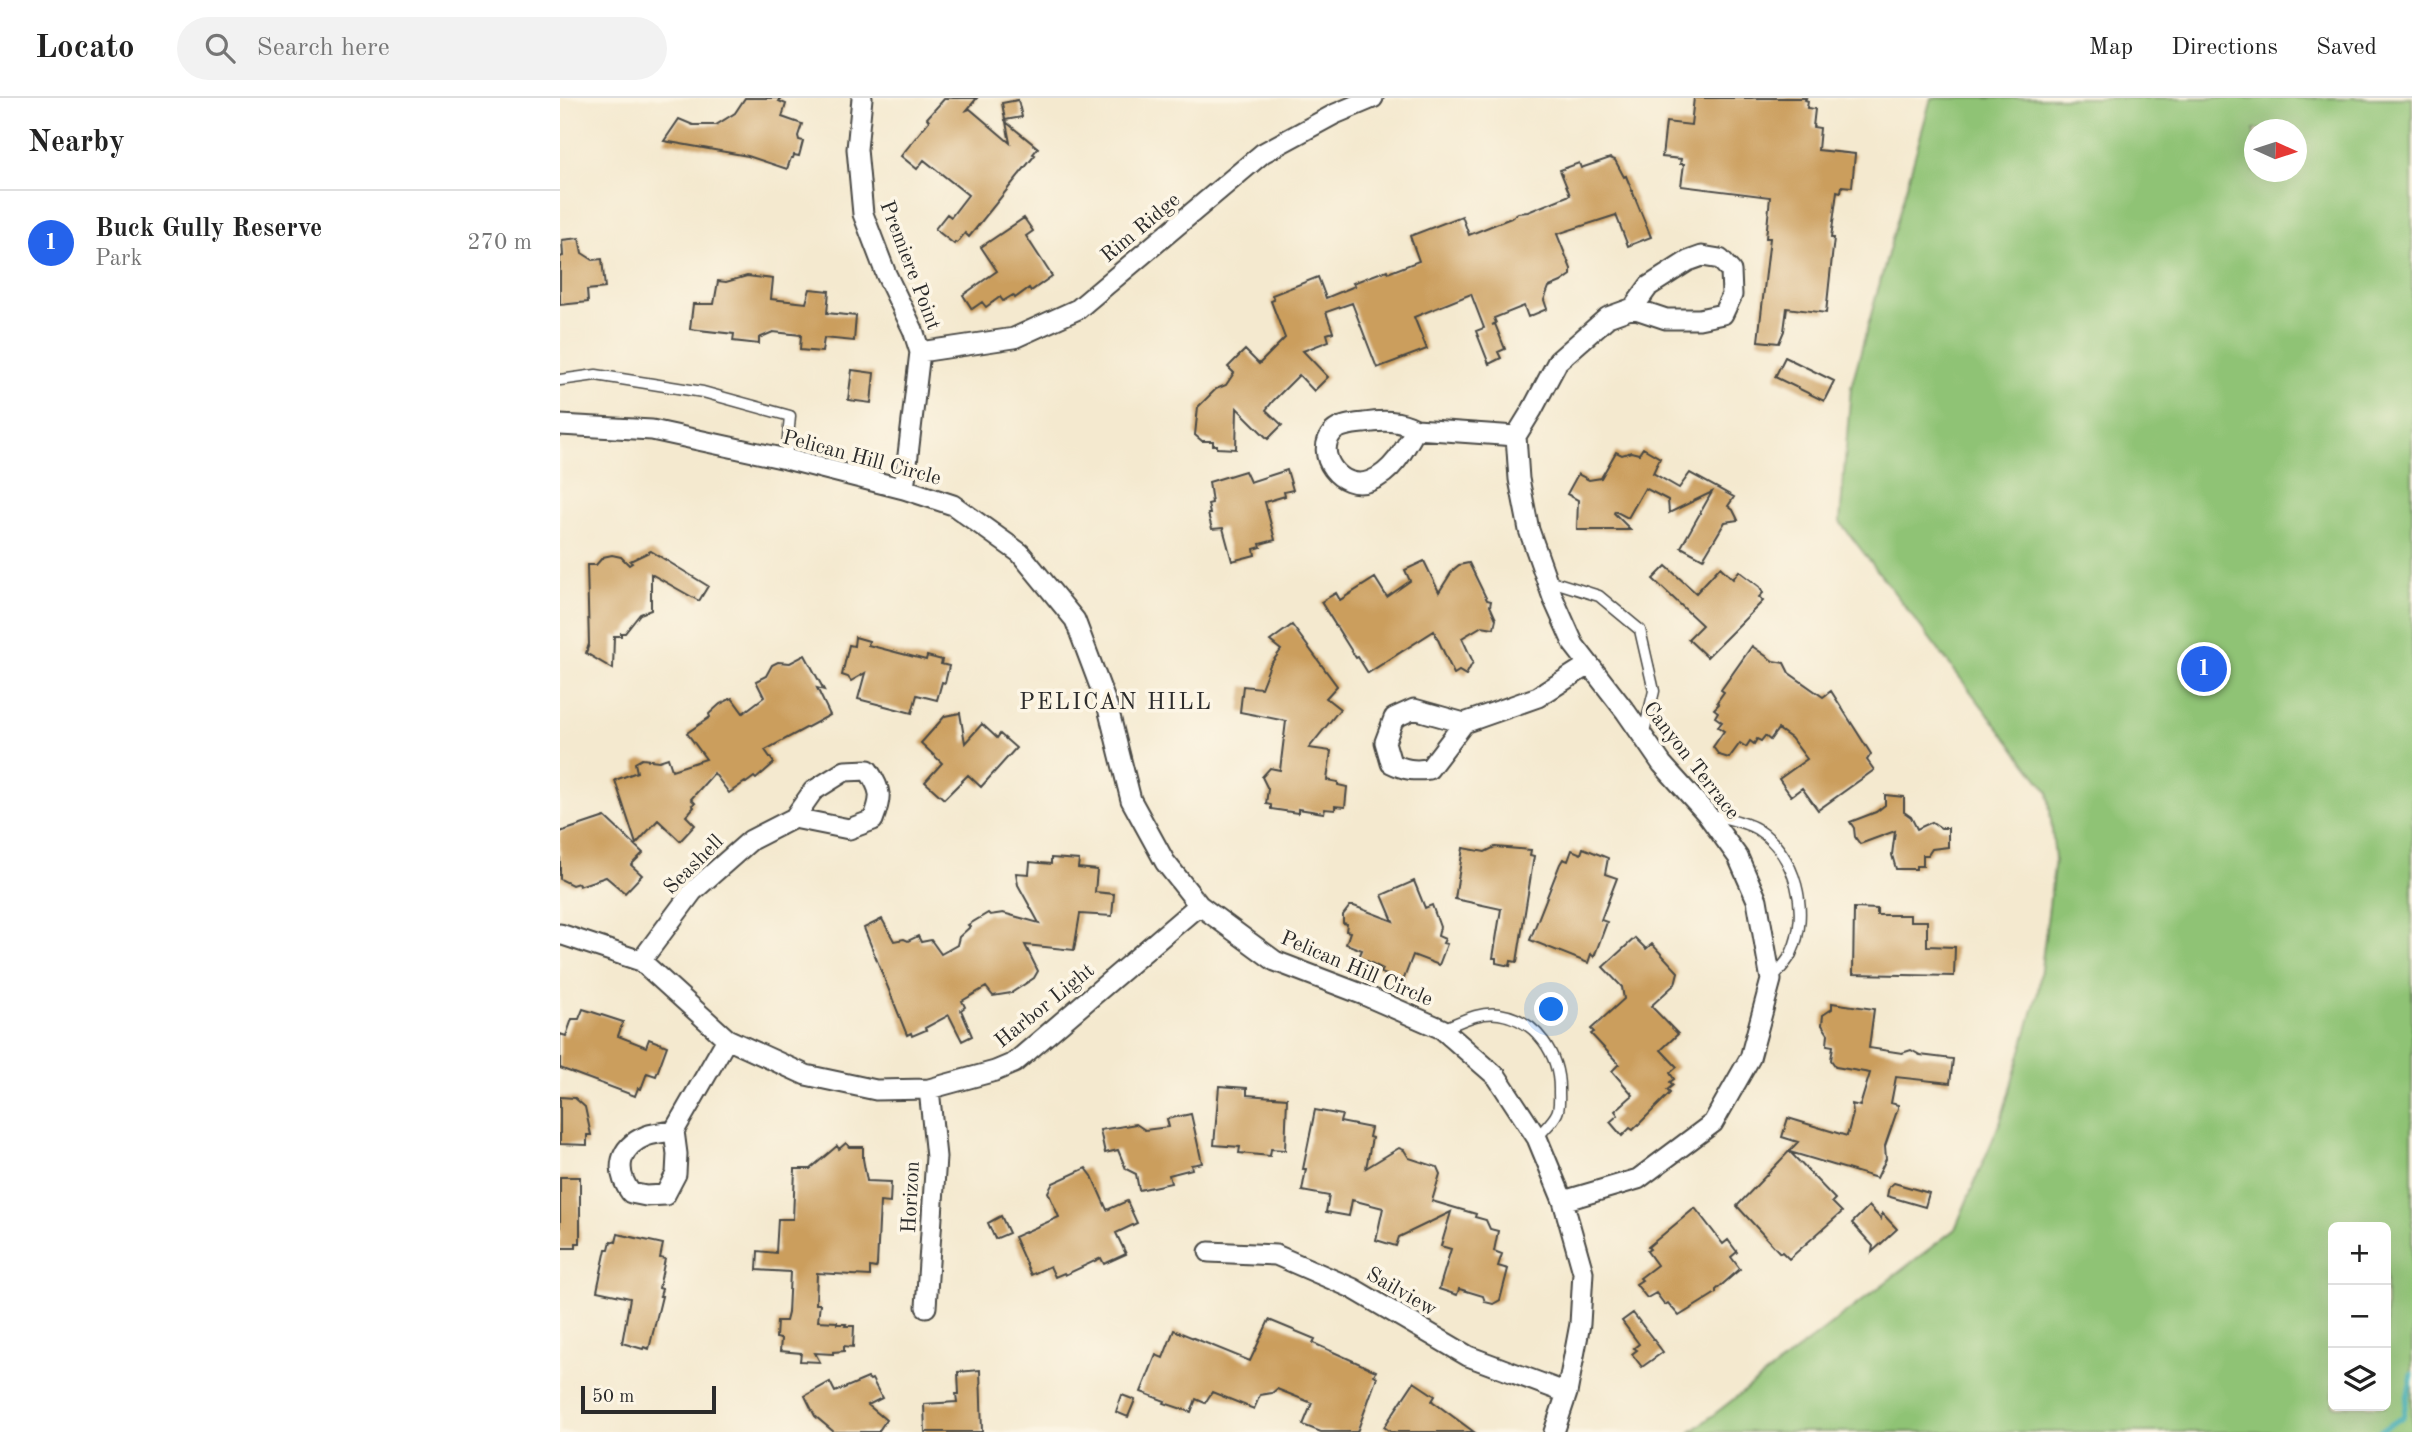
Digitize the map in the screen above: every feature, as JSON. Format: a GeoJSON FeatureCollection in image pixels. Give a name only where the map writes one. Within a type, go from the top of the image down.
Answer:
{"type":"FeatureCollection","features":[{"type":"Feature","properties":{"kind":"street","name":"Premiere Point"},"geometry":{"type":"LineString","coordinates":[[862,98],[858,149],[863,214],[920,352],[904,489]]}},
{"type":"Feature","properties":{"kind":"street","name":"Rim Ridge"},"geometry":{"type":"LineString","coordinates":[[920,352],[1014,338],[1077,309],[1263,153],[1335,114],[1373,98]]}},
{"type":"Feature","properties":{"kind":"street"},"geometry":{"type":"LineString","coordinates":[[1416,429],[1516,436],[1558,361],[1608,317],[1633,309],[1666,320],[1699,319],[1723,314],[1732,295],[1731,271],[1720,259],[1702,256],[1688,261],[1649,286],[1633,309]]}},
{"type":"Feature","properties":{"kind":"street","name":"Pelican Hill Circle"},"geometry":{"type":"LineString","coordinates":[[560,425],[652,430],[786,459],[904,489],[953,505],[1020,553],[1075,620],[1108,708],[1130,800],[1165,862],[1199,905],[1275,961],[1364,995],[1442,1030],[1497,1077],[1537,1138],[1563,1202],[1583,1272],[1580,1324],[1567,1393],[1554,1432]]}},
{"type":"Feature","properties":{"kind":"street","name":"Canyon Terrace"},"geometry":{"type":"LineString","coordinates":[[1516,436],[1519,479],[1529,530],[1574,645],[1662,764],[1706,813],[1738,857],[1757,900],[1771,980],[1750,1058],[1713,1123],[1638,1179],[1563,1202]]}},
{"type":"Feature","properties":{"kind":"street"},"geometry":{"type":"LineString","coordinates":[[1464,723],[1538,697],[1588,665]]}},
{"type":"Feature","properties":{"kind":"street","name":"Seashell"},"geometry":{"type":"LineString","coordinates":[[641,961],[693,891],[751,840],[794,818]]}},
{"type":"Feature","properties":{"kind":"street","name":"Harbor Light"},"geometry":{"type":"LineString","coordinates":[[560,934],[641,961],[727,1039],[806,1075],[876,1090],[929,1089],[1014,1063],[1199,905]]}},
{"type":"Feature","properties":{"kind":"street"},"geometry":{"type":"LineString","coordinates":[[674,1131],[727,1039]]}},
{"type":"Feature","properties":{"kind":"street","name":"Horizon"},"geometry":{"type":"LineString","coordinates":[[926,1307],[936,1157],[929,1089]]}},
{"type":"Feature","properties":{"kind":"street","name":"Sailview"},"geometry":{"type":"LineString","coordinates":[[1209,1252],[1276,1255],[1352,1288],[1468,1356],[1567,1393]]}},
{"type":"Feature","properties":{"kind":"lane"},"geometry":{"type":"LineString","coordinates":[[560,380],[596,375],[703,392],[790,416],[786,459]]}},
{"type":"Feature","properties":{"kind":"lane"},"geometry":{"type":"LineString","coordinates":[[1547,580],[1600,596],[1640,630],[1654,691],[1643,737]]}},
{"type":"Feature","properties":{"kind":"lane"},"geometry":{"type":"LineString","coordinates":[[1706,813],[1756,828],[1780,849],[1794,876],[1799,898],[1799,928],[1791,956],[1771,980]]}},
{"type":"Feature","properties":{"kind":"lane"},"geometry":{"type":"LineString","coordinates":[[1442,1030],[1477,1015],[1497,1014],[1517,1019],[1538,1033],[1552,1053],[1559,1079],[1559,1112],[1537,1138]]}},
{"type":"Feature","properties":{"kind":"green space"},"geometry":{"type":"Polygon","coordinates":[[[1931,98],[2412,98],[2412,1432],[1691,1432],[1955,1229],[2001,1120],[2038,992],[2055,859],[2048,792],[1840,522],[1851,387],[1931,98]]]}},
{"type":"Feature","properties":{"kind":"building"},"geometry":{"type":"Polygon","coordinates":[[[745,98],[781,98],[779,101],[786,104],[782,117],[802,124],[798,136],[799,140],[803,141],[799,156],[794,155],[791,158],[787,169],[748,156],[664,141],[679,119],[693,125],[716,125],[735,113],[745,98]]]}},
{"type":"Feature","properties":{"kind":"building"},"geometry":{"type":"Polygon","coordinates":[[[945,98],[977,98],[967,110],[970,109],[1010,143],[1006,122],[1038,148],[969,237],[965,233],[954,244],[935,229],[947,214],[951,217],[968,195],[924,160],[917,169],[901,156],[929,121],[927,118],[945,98]]]}},
{"type":"Feature","properties":{"kind":"building"},"geometry":{"type":"Polygon","coordinates":[[[1694,98],[1806,98],[1807,108],[1815,109],[1813,127],[1820,128],[1818,150],[1855,154],[1852,187],[1842,186],[1841,192],[1837,191],[1826,313],[1787,308],[1784,331],[1779,343],[1758,341],[1770,238],[1766,238],[1770,197],[1681,186],[1684,164],[1680,164],[1681,159],[1662,157],[1666,122],[1691,125],[1694,98]]]}},
{"type":"Feature","properties":{"kind":"building"},"geometry":{"type":"Polygon","coordinates":[[[1018,100],[1022,117],[1005,120],[1002,103],[1018,100]]]}},
{"type":"Feature","properties":{"kind":"building"},"geometry":{"type":"Polygon","coordinates":[[[1610,158],[1615,160],[1624,177],[1626,176],[1651,237],[1628,246],[1616,215],[1557,234],[1571,275],[1549,287],[1544,300],[1547,309],[1528,317],[1524,306],[1494,318],[1496,323],[1492,325],[1495,324],[1505,349],[1498,352],[1501,358],[1489,364],[1476,331],[1484,328],[1471,294],[1414,317],[1427,349],[1377,368],[1352,303],[1326,312],[1333,332],[1327,334],[1329,341],[1303,351],[1328,377],[1314,391],[1299,375],[1273,401],[1266,410],[1282,425],[1268,439],[1237,408],[1236,449],[1217,448],[1213,441],[1202,441],[1195,435],[1198,407],[1216,389],[1226,385],[1234,373],[1228,367],[1245,350],[1259,364],[1285,338],[1271,301],[1274,300],[1272,295],[1318,277],[1326,298],[1355,286],[1353,283],[1419,261],[1410,236],[1462,216],[1469,235],[1518,213],[1528,212],[1570,195],[1560,170],[1579,163],[1581,168],[1610,158]]]}},
{"type":"Feature","properties":{"kind":"building"},"geometry":{"type":"Polygon","coordinates":[[[1024,218],[1033,231],[1026,236],[1052,276],[1031,291],[1029,288],[1015,298],[1013,295],[1003,301],[1000,297],[986,307],[982,302],[972,309],[963,295],[997,271],[981,247],[1024,218]]]}},
{"type":"Feature","properties":{"kind":"building"},"geometry":{"type":"Polygon","coordinates":[[[579,238],[582,253],[593,260],[602,259],[605,288],[587,290],[588,302],[560,305],[562,240],[579,238]]]}},
{"type":"Feature","properties":{"kind":"building"},"geometry":{"type":"Polygon","coordinates":[[[747,276],[773,279],[771,299],[806,303],[810,289],[829,291],[827,313],[856,316],[854,341],[824,338],[822,352],[800,350],[801,335],[773,332],[759,338],[759,344],[733,341],[734,334],[690,329],[693,304],[714,304],[718,281],[726,282],[747,276]]]}},
{"type":"Feature","properties":{"kind":"building"},"geometry":{"type":"Polygon","coordinates":[[[1785,357],[1834,381],[1824,401],[1775,377],[1785,357]]]}},
{"type":"Feature","properties":{"kind":"building"},"geometry":{"type":"Polygon","coordinates":[[[852,370],[874,373],[871,403],[848,400],[852,370]]]}},
{"type":"Feature","properties":{"kind":"building"},"geometry":{"type":"Polygon","coordinates":[[[1643,448],[1660,458],[1653,473],[1679,488],[1690,473],[1734,497],[1728,506],[1738,520],[1725,522],[1703,559],[1681,547],[1712,492],[1669,513],[1668,500],[1645,488],[1628,518],[1615,511],[1614,513],[1631,530],[1577,530],[1578,500],[1567,494],[1578,474],[1589,480],[1601,478],[1616,452],[1622,455],[1631,452],[1639,454],[1643,448]]]}},
{"type":"Feature","properties":{"kind":"building"},"geometry":{"type":"Polygon","coordinates":[[[1287,470],[1293,490],[1284,492],[1285,496],[1265,502],[1275,540],[1260,544],[1261,547],[1254,549],[1255,555],[1232,561],[1223,528],[1212,529],[1208,514],[1208,504],[1212,503],[1209,482],[1245,471],[1250,482],[1287,470]]]}},
{"type":"Feature","properties":{"kind":"building"},"geometry":{"type":"Polygon","coordinates":[[[651,551],[708,586],[699,601],[651,574],[651,610],[640,614],[621,636],[614,636],[613,669],[586,653],[589,644],[587,565],[596,565],[603,557],[612,555],[621,557],[629,565],[632,563],[630,561],[651,551]]]}},
{"type":"Feature","properties":{"kind":"building"},"geometry":{"type":"Polygon","coordinates":[[[1424,561],[1439,592],[1453,570],[1459,565],[1469,563],[1487,600],[1491,601],[1490,606],[1496,619],[1494,628],[1482,626],[1462,638],[1473,662],[1466,675],[1459,671],[1454,674],[1434,631],[1368,673],[1321,602],[1336,593],[1340,600],[1375,578],[1387,597],[1410,581],[1405,570],[1424,561]]]}},
{"type":"Feature","properties":{"kind":"building"},"geometry":{"type":"Polygon","coordinates":[[[1666,566],[1696,593],[1720,567],[1733,579],[1739,571],[1760,587],[1763,593],[1759,597],[1763,601],[1707,657],[1688,639],[1702,625],[1653,579],[1666,566]]]}},
{"type":"Feature","properties":{"kind":"building"},"geometry":{"type":"Polygon","coordinates":[[[1292,625],[1337,686],[1326,698],[1340,709],[1309,748],[1331,751],[1327,780],[1347,787],[1345,807],[1335,806],[1335,810],[1325,809],[1324,813],[1271,809],[1271,805],[1266,804],[1268,789],[1262,777],[1270,768],[1280,770],[1286,721],[1240,712],[1243,686],[1261,688],[1270,665],[1281,650],[1270,641],[1292,625]]]}},
{"type":"Feature","properties":{"kind":"building"},"geometry":{"type":"Polygon","coordinates":[[[855,637],[869,641],[868,645],[926,660],[927,656],[942,660],[941,664],[949,666],[937,700],[917,695],[912,713],[858,699],[865,673],[851,681],[842,675],[849,645],[854,646],[855,637]]]}},
{"type":"Feature","properties":{"kind":"building"},"geometry":{"type":"Polygon","coordinates":[[[1752,646],[1773,661],[1784,663],[1789,673],[1823,697],[1831,691],[1871,754],[1867,760],[1874,770],[1818,810],[1802,788],[1791,796],[1779,779],[1807,759],[1791,738],[1778,729],[1770,740],[1765,736],[1761,741],[1757,739],[1754,744],[1750,741],[1746,747],[1740,743],[1729,758],[1719,755],[1713,747],[1724,731],[1718,727],[1722,722],[1715,717],[1718,712],[1714,709],[1724,692],[1721,690],[1752,646]]]}},
{"type":"Feature","properties":{"kind":"building"},"geometry":{"type":"Polygon","coordinates":[[[805,655],[824,690],[817,688],[830,715],[765,750],[774,763],[756,779],[754,777],[729,793],[714,773],[691,799],[695,803],[692,805],[694,807],[686,816],[695,825],[680,841],[658,820],[636,844],[615,780],[637,772],[635,763],[642,759],[659,761],[668,758],[672,770],[706,759],[687,733],[710,717],[709,714],[720,704],[732,698],[743,713],[764,697],[756,681],[766,676],[772,665],[778,662],[790,663],[805,655]]]}},
{"type":"Feature","properties":{"kind":"building"},"geometry":{"type":"Polygon","coordinates":[[[960,713],[965,743],[982,724],[997,738],[1000,734],[1016,748],[981,787],[968,775],[944,799],[925,782],[942,763],[921,743],[945,716],[960,713]]]}},
{"type":"Feature","properties":{"kind":"building"},"geometry":{"type":"Polygon","coordinates":[[[1885,795],[1904,797],[1904,812],[1911,817],[1917,829],[1932,822],[1941,828],[1948,828],[1948,847],[1932,849],[1928,855],[1923,855],[1923,866],[1916,866],[1916,869],[1896,869],[1892,855],[1895,831],[1860,844],[1850,822],[1876,812],[1885,805],[1885,795]]]}},
{"type":"Feature","properties":{"kind":"building"},"geometry":{"type":"Polygon","coordinates":[[[605,817],[643,853],[631,865],[642,875],[625,893],[606,877],[579,886],[578,883],[572,885],[560,879],[560,832],[605,817]]]}},
{"type":"Feature","properties":{"kind":"building"},"geometry":{"type":"Polygon","coordinates":[[[1495,847],[1531,850],[1530,855],[1534,856],[1517,962],[1511,961],[1510,966],[1496,963],[1496,958],[1493,958],[1501,909],[1455,899],[1463,848],[1485,852],[1495,847]]]}},
{"type":"Feature","properties":{"kind":"building"},"geometry":{"type":"Polygon","coordinates":[[[1583,848],[1608,858],[1605,874],[1617,878],[1601,920],[1607,922],[1594,957],[1591,954],[1588,963],[1530,940],[1560,864],[1563,859],[1568,861],[1572,850],[1581,854],[1583,848]]]}},
{"type":"Feature","properties":{"kind":"building"},"geometry":{"type":"Polygon","coordinates":[[[1051,858],[1079,860],[1078,868],[1097,870],[1095,892],[1114,894],[1112,916],[1080,914],[1074,950],[1025,945],[1038,971],[1034,978],[1011,993],[993,996],[986,987],[962,1001],[965,1007],[961,1010],[972,1036],[962,1041],[949,1015],[925,1028],[926,1030],[912,1036],[911,1033],[907,1035],[864,928],[882,919],[894,941],[908,941],[918,936],[921,942],[931,940],[941,954],[957,945],[959,937],[970,927],[968,925],[988,913],[1003,913],[1039,923],[1018,885],[1016,873],[1029,874],[1030,862],[1051,864],[1051,858]]]}},
{"type":"Feature","properties":{"kind":"building"},"geometry":{"type":"Polygon","coordinates":[[[1414,881],[1425,908],[1432,905],[1440,927],[1438,936],[1445,939],[1443,943],[1447,944],[1439,965],[1413,955],[1403,981],[1381,973],[1383,969],[1359,957],[1362,950],[1346,944],[1350,932],[1346,931],[1347,924],[1343,923],[1343,915],[1350,906],[1354,906],[1393,921],[1382,895],[1414,881]]]}},
{"type":"Feature","properties":{"kind":"building"},"geometry":{"type":"Polygon","coordinates":[[[1854,908],[1877,909],[1877,915],[1910,915],[1910,921],[1927,921],[1927,946],[1955,947],[1954,976],[1853,974],[1854,908]]]}},
{"type":"Feature","properties":{"kind":"building"},"geometry":{"type":"Polygon","coordinates":[[[1635,938],[1646,949],[1652,944],[1678,972],[1675,984],[1651,1006],[1678,1034],[1661,1050],[1677,1067],[1670,1073],[1674,1079],[1670,1082],[1673,1085],[1667,1090],[1670,1093],[1633,1130],[1630,1128],[1622,1136],[1610,1122],[1618,1115],[1615,1111],[1633,1095],[1612,1071],[1619,1064],[1591,1034],[1594,1032],[1591,1029],[1624,999],[1622,987],[1603,967],[1635,938]]]}},
{"type":"Feature","properties":{"kind":"building"},"geometry":{"type":"Polygon","coordinates":[[[1832,1003],[1874,1009],[1869,1048],[1902,1053],[1911,1050],[1920,1055],[1953,1059],[1950,1083],[1896,1077],[1891,1103],[1898,1105],[1898,1108],[1885,1146],[1886,1159],[1877,1178],[1790,1152],[1835,1199],[1832,1202],[1842,1212],[1789,1259],[1780,1253],[1737,1206],[1798,1142],[1782,1137],[1788,1118],[1847,1136],[1853,1114],[1852,1104],[1860,1106],[1870,1073],[1836,1067],[1831,1060],[1833,1046],[1827,1045],[1828,1034],[1822,1025],[1823,1015],[1832,1009],[1832,1003]]]}},
{"type":"Feature","properties":{"kind":"building"},"geometry":{"type":"Polygon","coordinates":[[[583,1009],[623,1022],[618,1036],[646,1047],[649,1039],[667,1046],[656,1076],[647,1073],[635,1096],[560,1068],[560,1034],[566,1036],[572,1019],[579,1019],[583,1009]]]}},
{"type":"Feature","properties":{"kind":"building"},"geometry":{"type":"Polygon","coordinates":[[[1219,1086],[1247,1088],[1247,1095],[1287,1098],[1285,1150],[1271,1149],[1270,1156],[1239,1153],[1240,1147],[1214,1145],[1219,1086]]]}},
{"type":"Feature","properties":{"kind":"building"},"geometry":{"type":"Polygon","coordinates":[[[560,1097],[575,1098],[585,1107],[591,1135],[587,1135],[587,1145],[560,1144],[560,1097]]]}},
{"type":"Feature","properties":{"kind":"building"},"geometry":{"type":"Polygon","coordinates":[[[1315,1110],[1342,1115],[1340,1122],[1371,1128],[1369,1137],[1372,1138],[1366,1168],[1399,1148],[1404,1150],[1409,1158],[1437,1167],[1440,1174],[1432,1201],[1476,1214],[1475,1217],[1486,1220],[1490,1229],[1498,1231],[1494,1251],[1502,1254],[1498,1266],[1508,1269],[1500,1300],[1493,1304],[1485,1302],[1483,1296],[1463,1290],[1459,1289],[1457,1295],[1439,1289],[1451,1249],[1441,1246],[1451,1212],[1399,1237],[1396,1246],[1376,1240],[1383,1208],[1352,1200],[1349,1216],[1326,1212],[1329,1196],[1302,1191],[1306,1169],[1303,1169],[1315,1110]]]}},
{"type":"Feature","properties":{"kind":"building"},"geometry":{"type":"Polygon","coordinates":[[[1191,1114],[1202,1163],[1191,1165],[1192,1169],[1169,1175],[1171,1183],[1139,1190],[1136,1174],[1126,1169],[1118,1150],[1105,1153],[1100,1130],[1136,1124],[1145,1130],[1169,1127],[1167,1119],[1191,1114]]]}},
{"type":"Feature","properties":{"kind":"building"},"geometry":{"type":"Polygon","coordinates":[[[846,1143],[849,1147],[863,1147],[867,1181],[891,1182],[890,1203],[880,1202],[877,1265],[876,1268],[870,1267],[870,1276],[817,1273],[816,1304],[820,1304],[818,1321],[854,1326],[853,1347],[844,1346],[844,1351],[833,1354],[815,1353],[820,1362],[800,1361],[801,1353],[780,1351],[781,1339],[776,1338],[777,1321],[786,1321],[788,1313],[790,1272],[757,1270],[758,1251],[776,1253],[778,1219],[793,1219],[795,1169],[810,1169],[837,1146],[839,1149],[846,1143]]]}},
{"type":"Feature","properties":{"kind":"building"},"geometry":{"type":"Polygon","coordinates":[[[1086,1168],[1107,1210],[1127,1201],[1137,1223],[1116,1233],[1126,1254],[1104,1264],[1101,1258],[1065,1275],[1064,1273],[1055,1277],[1050,1266],[1031,1275],[1014,1237],[1059,1217],[1048,1192],[1053,1183],[1086,1168]]]}},
{"type":"Feature","properties":{"kind":"building"},"geometry":{"type":"Polygon","coordinates":[[[560,1177],[580,1177],[580,1243],[576,1243],[576,1248],[560,1248],[560,1177]]]}},
{"type":"Feature","properties":{"kind":"building"},"geometry":{"type":"Polygon","coordinates":[[[1894,1183],[1929,1193],[1925,1207],[1887,1196],[1889,1187],[1894,1183]]]}},
{"type":"Feature","properties":{"kind":"building"},"geometry":{"type":"Polygon","coordinates":[[[1869,1206],[1881,1219],[1882,1213],[1897,1229],[1872,1252],[1873,1246],[1852,1223],[1869,1206]]]}},
{"type":"Feature","properties":{"kind":"building"},"geometry":{"type":"Polygon","coordinates":[[[1695,1208],[1723,1244],[1728,1240],[1737,1252],[1731,1257],[1740,1269],[1716,1290],[1716,1293],[1679,1316],[1668,1303],[1665,1305],[1656,1293],[1647,1298],[1636,1284],[1657,1265],[1647,1251],[1650,1249],[1648,1247],[1695,1208]]]}},
{"type":"Feature","properties":{"kind":"building"},"geometry":{"type":"Polygon","coordinates":[[[1001,1216],[1009,1233],[995,1239],[988,1223],[1001,1216]]]}},
{"type":"Feature","properties":{"kind":"building"},"geometry":{"type":"Polygon","coordinates":[[[618,1234],[663,1244],[660,1258],[665,1259],[659,1288],[662,1289],[662,1296],[649,1349],[622,1343],[630,1298],[597,1291],[606,1249],[609,1249],[611,1241],[616,1242],[618,1234]]]}},
{"type":"Feature","properties":{"kind":"building"},"geometry":{"type":"Polygon","coordinates":[[[1633,1313],[1663,1352],[1642,1367],[1632,1354],[1639,1344],[1622,1321],[1633,1313]]]}},
{"type":"Feature","properties":{"kind":"building"},"geometry":{"type":"Polygon","coordinates":[[[1269,1320],[1315,1339],[1313,1343],[1376,1371],[1374,1375],[1377,1377],[1357,1432],[1321,1432],[1303,1425],[1312,1403],[1277,1389],[1272,1393],[1260,1395],[1254,1409],[1212,1392],[1205,1403],[1196,1399],[1191,1412],[1141,1392],[1156,1355],[1163,1358],[1174,1330],[1250,1361],[1269,1320]]]}},
{"type":"Feature","properties":{"kind":"building"},"geometry":{"type":"Polygon","coordinates":[[[980,1370],[982,1432],[925,1432],[924,1404],[957,1402],[958,1372],[980,1370]]]}},
{"type":"Feature","properties":{"kind":"building"},"geometry":{"type":"Polygon","coordinates":[[[868,1378],[872,1379],[882,1398],[868,1405],[886,1420],[878,1432],[834,1432],[815,1416],[805,1396],[830,1382],[835,1392],[868,1378]]]}},
{"type":"Feature","properties":{"kind":"building"},"geometry":{"type":"Polygon","coordinates":[[[1414,1382],[1435,1396],[1432,1401],[1474,1432],[1391,1432],[1384,1427],[1414,1382]]]}},
{"type":"Feature","properties":{"kind":"building"},"geometry":{"type":"Polygon","coordinates":[[[1122,1395],[1135,1400],[1128,1417],[1116,1412],[1122,1395]]]}},
{"type":"Feature","properties":{"kind":"waterway"},"geometry":{"type":"LineString","coordinates":[[2378,1432],[2403,1417],[2412,1374]]}},
{"type":"Feature","properties":{"kind":"place","name":"Buck Gully Reserve"},"geometry":{"type":"Point","coordinates":[2204,669]}},
{"type":"Feature","properties":{"kind":"district","name":"PELICAN HILL"},"geometry":{"type":"Point","coordinates":[1116,701]}}]}
